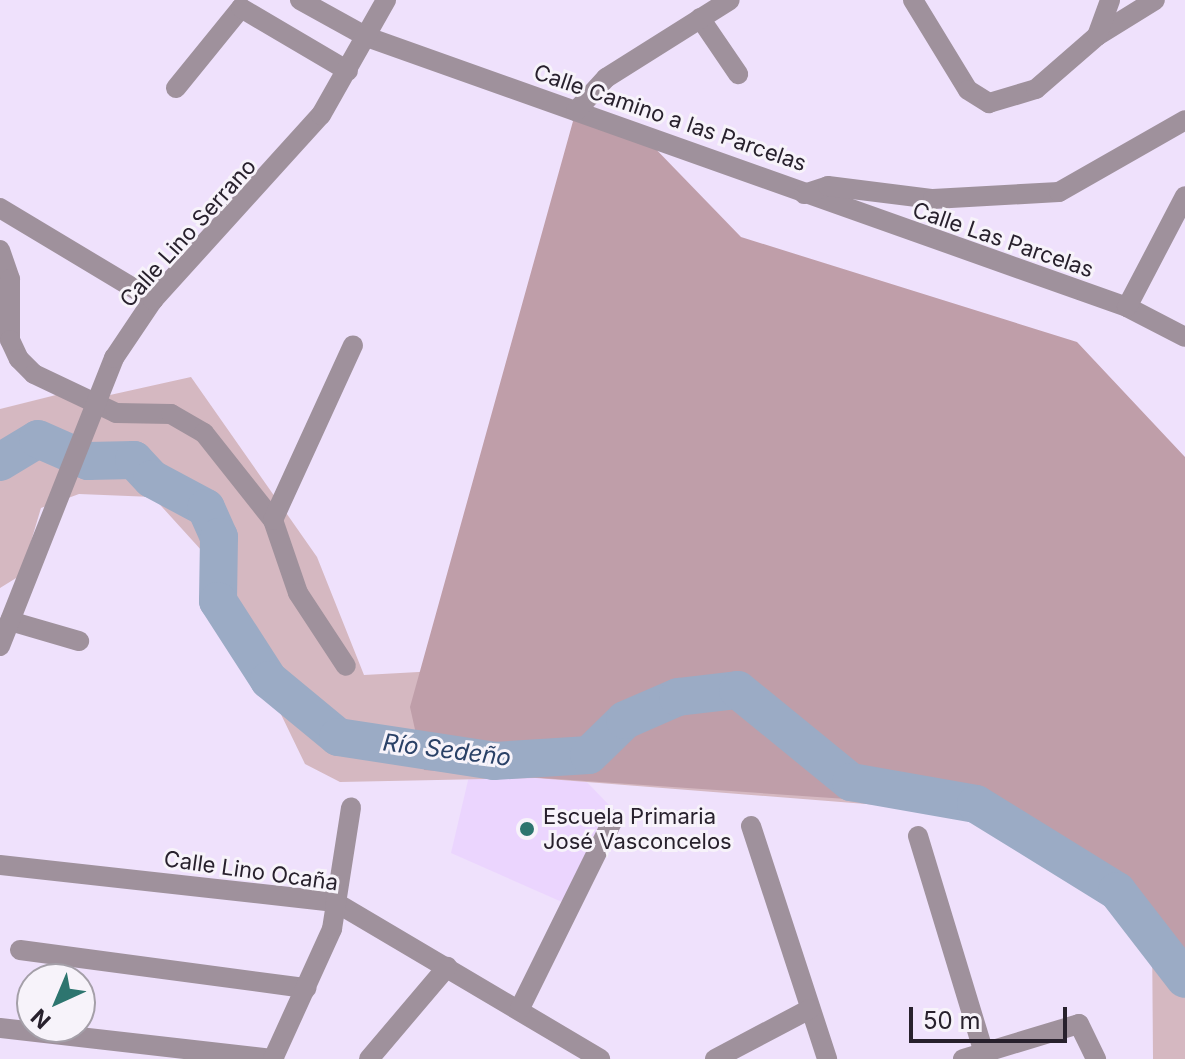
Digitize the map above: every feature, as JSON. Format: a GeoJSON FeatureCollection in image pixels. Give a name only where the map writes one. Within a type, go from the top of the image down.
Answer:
{"type":"FeatureCollection","features":[{"type":"Feature","properties":{"kind":"street","name":"Calle Camino a las Parcelas"},"geometry":{"type":"LineString","coordinates":[[300,0],[367,37],[804,194],[828,186],[933,199],[1059,192],[1185,120]]}},
{"type":"Feature","properties":{"kind":"street","name":"Calle Lino Serrano"},"geometry":{"type":"LineString","coordinates":[[0,646],[80,435],[114,358],[153,300],[288,158],[348,71],[386,0]]}},
{"type":"Feature","properties":{"kind":"street"},"geometry":{"type":"LineString","coordinates":[[576,111],[606,78],[730,0]]}},
{"type":"Feature","properties":{"kind":"street"},"geometry":{"type":"LineString","coordinates":[[913,0],[968,90],[989,103],[1036,89],[1097,36],[1155,0]]}},
{"type":"Feature","properties":{"kind":"street"},"geometry":{"type":"LineString","coordinates":[[1097,36],[1110,0]]}},
{"type":"Feature","properties":{"kind":"street"},"geometry":{"type":"LineString","coordinates":[[176,88],[241,8],[348,71]]}},
{"type":"Feature","properties":{"kind":"street"},"geometry":{"type":"LineString","coordinates":[[700,18],[738,74]]}},
{"type":"Feature","properties":{"kind":"street","name":"Calle Las Parcelas"},"geometry":{"type":"LineString","coordinates":[[804,194],[1127,307],[1185,337]]}},
{"type":"Feature","properties":{"kind":"street"},"geometry":{"type":"LineString","coordinates":[[1127,307],[1185,196]]}},
{"type":"Feature","properties":{"kind":"street"},"geometry":{"type":"LineString","coordinates":[[0,208],[153,300]]}},
{"type":"Feature","properties":{"kind":"street"},"geometry":{"type":"LineString","coordinates":[[0,250],[10,279],[10,340],[19,359],[34,374],[128,416],[171,414],[189,421],[273,520],[298,593],[346,666]]}},
{"type":"Feature","properties":{"kind":"street"},"geometry":{"type":"LineString","coordinates":[[273,520],[353,345]]}},
{"type":"Feature","properties":{"kind":"street"},"geometry":{"type":"LineString","coordinates":[[10,621],[79,641]]}},
{"type":"Feature","properties":{"kind":"street"},"geometry":{"type":"LineString","coordinates":[[0,1028],[274,1059],[332,929],[351,807]]}},
{"type":"Feature","properties":{"kind":"street"},"geometry":{"type":"LineString","coordinates":[[520,1008],[613,820]]}},
{"type":"Feature","properties":{"kind":"street"},"geometry":{"type":"LineString","coordinates":[[751,826],[827,1059]]}},
{"type":"Feature","properties":{"kind":"street"},"geometry":{"type":"LineString","coordinates":[[918,836],[984,1053]]}},
{"type":"Feature","properties":{"kind":"street","name":"Calle Lino Ocaña"},"geometry":{"type":"LineString","coordinates":[[0,865],[335,902],[520,1008],[600,1059]]}},
{"type":"Feature","properties":{"kind":"street"},"geometry":{"type":"LineString","coordinates":[[20,950],[306,988]]}},
{"type":"Feature","properties":{"kind":"street"},"geometry":{"type":"LineString","coordinates":[[369,1059],[447,967]]}},
{"type":"Feature","properties":{"kind":"street"},"geometry":{"type":"LineString","coordinates":[[715,1059],[810,1009]]}},
{"type":"Feature","properties":{"kind":"street"},"geometry":{"type":"LineString","coordinates":[[963,1059],[1079,1024],[1096,1059]]}},
{"type":"Feature","properties":{"kind":"shaded area"},"geometry":{"type":"Polygon","coordinates":[[[575,114],[648,141],[741,237],[1077,342],[1185,457],[1185,968],[1161,924],[994,809],[424,770],[410,707],[575,114]]]}},
{"type":"Feature","properties":{"kind":"shaded area"},"geometry":{"type":"Polygon","coordinates":[[[191,377],[317,557],[364,675],[473,669],[1185,819],[1185,1059],[1153,1059],[1152,929],[1130,902],[1066,856],[967,812],[536,778],[340,782],[305,764],[202,551],[153,497],[79,494],[41,508],[21,575],[0,588],[0,409],[80,389],[110,395],[191,377]]]}},
{"type":"Feature","properties":{"kind":"shaded area","name":"Escuela Primaria José Vasconcelos"},"geometry":{"type":"Polygon","coordinates":[[[470,772],[580,775],[609,805],[562,902],[451,853],[470,772]]]}},
{"type":"Feature","properties":{"kind":"waterway","name":"Río Sedeño"},"geometry":{"type":"LineString","coordinates":[[0,462],[38,439],[88,461],[134,460],[152,479],[206,508],[219,537],[218,601],[269,680],[338,737],[494,761],[589,755],[625,720],[678,697],[738,690],[851,782],[976,804],[1117,891],[1185,979]]}},
{"type":"Feature","properties":{"kind":"place","name":"Escuela Primaria José Vasconcelos"},"geometry":{"type":"Point","coordinates":[527,829]}}]}
